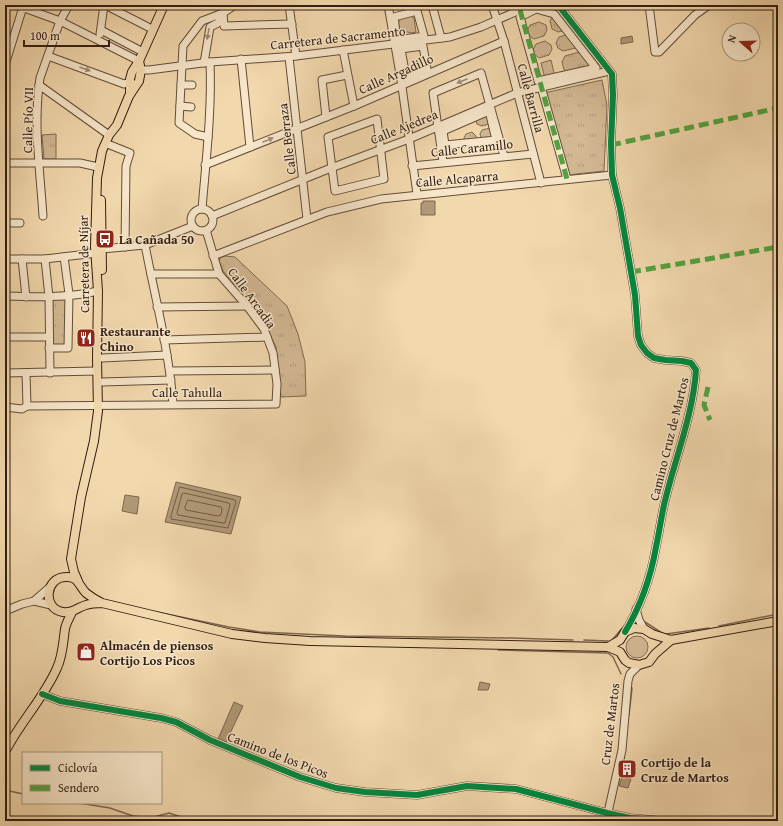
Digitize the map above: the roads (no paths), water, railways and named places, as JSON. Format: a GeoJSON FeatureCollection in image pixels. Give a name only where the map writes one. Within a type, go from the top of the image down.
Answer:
{"type":"FeatureCollection","features":[{"type":"Feature","properties":{"kind":"main road"},"geometry":{"type":"LineString","coordinates":[[139,67],[142,52],[162,6]]}},
{"type":"Feature","properties":{"kind":"main road","name":"Carretera de Níjar"},"geometry":{"type":"LineString","coordinates":[[98,406],[101,398],[102,358],[96,189],[98,167],[102,151],[129,96],[139,67]]}},
{"type":"Feature","properties":{"kind":"main road","name":"Carretera de Níjar"},"geometry":{"type":"LineString","coordinates":[[60,578],[71,559],[81,497],[97,425],[101,180],[103,168],[115,133],[116,125]]}},
{"type":"Feature","properties":{"kind":"main road","name":"Carretera de Níjar"},"geometry":{"type":"LineString","coordinates":[[71,559],[78,581]]}},
{"type":"Feature","properties":{"kind":"main road"},"geometry":{"type":"LineString","coordinates":[[5,752],[19,727],[42,694],[58,667],[65,640],[65,628],[48,597],[49,588],[60,578],[70,577],[78,581],[83,590],[92,598],[102,603],[232,634],[265,638],[310,641],[608,647],[620,652],[625,660],[634,665],[649,662],[655,654],[671,640]]}},
{"type":"Feature","properties":{"kind":"main road"},"geometry":{"type":"LineString","coordinates":[[65,628],[83,599],[83,590]]}},
{"type":"Feature","properties":{"kind":"main road"},"geometry":{"type":"LineString","coordinates":[[55,608],[65,612],[75,610],[88,604],[102,603]]}},
{"type":"Feature","properties":{"kind":"main road"},"geometry":{"type":"LineString","coordinates":[[608,647],[620,640],[625,632],[634,628],[644,629],[652,634],[671,640],[778,621]]}},
{"type":"Feature","properties":{"kind":"main road"},"geometry":{"type":"LineString","coordinates":[[652,634],[655,640],[655,654]]}},
{"type":"Feature","properties":{"kind":"street","name":"Calle Pío VII"},"geometry":{"type":"LineString","coordinates":[[43,216],[37,120],[39,85],[40,78],[60,21],[69,5]]}},
{"type":"Feature","properties":{"kind":"street"},"geometry":{"type":"LineString","coordinates":[[98,40],[105,5],[152,29]]}},
{"type":"Feature","properties":{"kind":"street"},"geometry":{"type":"LineString","coordinates":[[208,137],[195,134],[179,123],[183,46],[202,20],[222,8],[235,5]]}},
{"type":"Feature","properties":{"kind":"street","name":"Calle Berraza"},"geometry":{"type":"LineString","coordinates":[[289,5],[292,24],[297,128],[304,180],[307,219]]}},
{"type":"Feature","properties":{"kind":"street"},"geometry":{"type":"LineString","coordinates":[[388,5],[402,85],[417,194]]}},
{"type":"Feature","properties":{"kind":"street"},"geometry":{"type":"LineString","coordinates":[[432,5],[441,38]]}},
{"type":"Feature","properties":{"kind":"street","name":"Calle Barrilla"},"geometry":{"type":"LineString","coordinates":[[492,5],[504,41],[541,183]]}},
{"type":"Feature","properties":{"kind":"street","name":"Carretera de Sacramento"},"geometry":{"type":"LineString","coordinates":[[139,67],[149,70],[207,62],[293,56],[395,42],[441,38],[462,34],[497,20],[520,13],[531,5]]}},
{"type":"Feature","properties":{"kind":"street"},"geometry":{"type":"LineString","coordinates":[[558,5],[609,71]]}},
{"type":"Feature","properties":{"kind":"street"},"geometry":{"type":"LineString","coordinates":[[649,5],[655,52],[659,52],[695,15],[709,5]]}},
{"type":"Feature","properties":{"kind":"street"},"geometry":{"type":"LineString","coordinates":[[5,65],[20,6],[60,21],[98,40],[139,67]]}},
{"type":"Feature","properties":{"kind":"street"},"geometry":{"type":"LineString","coordinates":[[222,8],[224,26],[292,24]]}},
{"type":"Feature","properties":{"kind":"street"},"geometry":{"type":"LineString","coordinates":[[202,209],[211,82],[207,62],[210,27],[218,23],[222,8]]}},
{"type":"Feature","properties":{"kind":"street"},"geometry":{"type":"LineString","coordinates":[[541,84],[596,68],[554,14],[536,9],[520,13],[567,179]]}},
{"type":"Feature","properties":{"kind":"street"},"geometry":{"type":"LineString","coordinates":[[417,11],[424,36],[395,42],[394,17],[417,11]]}},
{"type":"Feature","properties":{"kind":"street"},"geometry":{"type":"LineString","coordinates":[[101,30],[142,52]]}},
{"type":"Feature","properties":{"kind":"street","name":"Calle Argadillo"},"geometry":{"type":"LineString","coordinates":[[205,165],[354,106],[504,41]]}},
{"type":"Feature","properties":{"kind":"street"},"geometry":{"type":"LineString","coordinates":[[423,46],[426,69],[406,77],[401,49],[423,46]]}},
{"type":"Feature","properties":{"kind":"street"},"geometry":{"type":"LineString","coordinates":[[343,50],[354,106]]}},
{"type":"Feature","properties":{"kind":"street"},"geometry":{"type":"LineString","coordinates":[[48,56],[124,84],[132,84]]}},
{"type":"Feature","properties":{"kind":"street"},"geometry":{"type":"LineString","coordinates":[[241,59],[250,147]]}},
{"type":"Feature","properties":{"kind":"street","name":"Calle Ajedrea"},"geometry":{"type":"LineString","coordinates":[[212,216],[331,168],[409,139],[541,84],[609,71]]}},
{"type":"Feature","properties":{"kind":"street","name":"Camino Cruz de Martos"},"geometry":{"type":"LineString","coordinates":[[609,71],[612,74],[613,95],[611,143],[612,175],[620,208],[634,288],[638,336],[641,345],[647,353],[654,358],[691,363],[696,370],[696,382],[664,505],[656,549],[648,580],[636,609]]}},
{"type":"Feature","properties":{"kind":"street"},"geometry":{"type":"LineString","coordinates":[[443,162],[433,94],[481,73],[504,156]]}},
{"type":"Feature","properties":{"kind":"street"},"geometry":{"type":"LineString","coordinates":[[326,117],[322,80],[347,75]]}},
{"type":"Feature","properties":{"kind":"street"},"geometry":{"type":"LineString","coordinates":[[39,85],[109,135]]}},
{"type":"Feature","properties":{"kind":"street"},"geometry":{"type":"LineString","coordinates":[[181,85],[192,85]]}},
{"type":"Feature","properties":{"kind":"street"},"geometry":{"type":"LineString","coordinates":[[180,106],[191,107]]}},
{"type":"Feature","properties":{"kind":"street"},"geometry":{"type":"LineString","coordinates":[[489,111],[496,140],[445,145],[443,131],[489,111]]}},
{"type":"Feature","properties":{"kind":"street"},"geometry":{"type":"LineString","coordinates":[[377,119],[384,178],[335,191],[331,168],[328,137],[377,119]]}},
{"type":"Feature","properties":{"kind":"street"},"geometry":{"type":"LineString","coordinates":[[110,145],[130,153],[126,166],[125,247]]}},
{"type":"Feature","properties":{"kind":"street","name":"Calle Caramillo"},"geometry":{"type":"LineString","coordinates":[[412,166],[533,154]]}},
{"type":"Feature","properties":{"kind":"street"},"geometry":{"type":"LineString","coordinates":[[5,163],[80,163],[98,167]]}},
{"type":"Feature","properties":{"kind":"street","name":"Calle Alcaparra"},"geometry":{"type":"LineString","coordinates":[[213,256],[327,212],[381,199],[417,194],[612,175]]}},
{"type":"Feature","properties":{"kind":"street"},"geometry":{"type":"LineString","coordinates":[[202,209],[208,211],[212,216],[212,223],[206,230],[198,230],[193,226],[191,218],[192,215],[198,210],[202,209]]}},
{"type":"Feature","properties":{"kind":"street"},"geometry":{"type":"LineString","coordinates":[[5,223],[20,223]]}},
{"type":"Feature","properties":{"kind":"street"},"geometry":{"type":"LineString","coordinates":[[5,259],[45,259],[64,257],[145,244],[193,226]]}},
{"type":"Feature","properties":{"kind":"street","name":"Calle Arcadia"},"geometry":{"type":"LineString","coordinates":[[206,230],[219,274],[247,306],[264,329],[273,353],[277,384],[276,404]]}},
{"type":"Feature","properties":{"kind":"street"},"geometry":{"type":"LineString","coordinates":[[145,244],[170,371],[173,404]]}},
{"type":"Feature","properties":{"kind":"street"},"geometry":{"type":"LineString","coordinates":[[50,348],[68,348],[69,294],[64,257]]}},
{"type":"Feature","properties":{"kind":"street"},"geometry":{"type":"LineString","coordinates":[[22,259],[26,297]]}},
{"type":"Feature","properties":{"kind":"street"},"geometry":{"type":"LineString","coordinates":[[45,259],[49,297],[50,373]]}},
{"type":"Feature","properties":{"kind":"street"},"geometry":{"type":"LineString","coordinates":[[151,274],[219,274]]}},
{"type":"Feature","properties":{"kind":"street"},"geometry":{"type":"LineString","coordinates":[[5,296],[49,297],[98,291]]}},
{"type":"Feature","properties":{"kind":"street"},"geometry":{"type":"LineString","coordinates":[[157,308],[247,306]]}},
{"type":"Feature","properties":{"kind":"street"},"geometry":{"type":"LineString","coordinates":[[5,337],[49,337]]}},
{"type":"Feature","properties":{"kind":"street"},"geometry":{"type":"LineString","coordinates":[[164,340],[267,337]]}},
{"type":"Feature","properties":{"kind":"street"},"geometry":{"type":"LineString","coordinates":[[102,358],[167,355]]}},
{"type":"Feature","properties":{"kind":"street"},"geometry":{"type":"LineString","coordinates":[[170,371],[275,370]]}},
{"type":"Feature","properties":{"kind":"street"},"geometry":{"type":"LineString","coordinates":[[5,373],[97,371]]}},
{"type":"Feature","properties":{"kind":"street"},"geometry":{"type":"LineString","coordinates":[[26,373],[27,406]]}},
{"type":"Feature","properties":{"kind":"street"},"geometry":{"type":"LineString","coordinates":[[102,382],[171,380]]}},
{"type":"Feature","properties":{"kind":"street","name":"Calle Tahulla"},"geometry":{"type":"LineString","coordinates":[[5,407],[22,409],[27,406],[276,404]]}},
{"type":"Feature","properties":{"kind":"street"},"geometry":{"type":"LineString","coordinates":[[5,611],[34,601],[49,588]]}},
{"type":"Feature","properties":{"kind":"street"},"geometry":{"type":"LineString","coordinates":[[34,601],[55,608]]}},
{"type":"Feature","properties":{"kind":"street"},"geometry":{"type":"LineString","coordinates":[[636,609],[644,629]]}},
{"type":"Feature","properties":{"kind":"street"},"geometry":{"type":"LineString","coordinates":[[625,632],[636,609]]}},
{"type":"Feature","properties":{"kind":"street"},"geometry":{"type":"LineString","coordinates":[[620,640],[620,652]]}},
{"type":"Feature","properties":{"kind":"street"},"geometry":{"type":"LineString","coordinates":[[625,660],[628,681]]}},
{"type":"Feature","properties":{"kind":"street","name":"Cruz de Martos"},"geometry":{"type":"LineString","coordinates":[[609,816],[622,750],[628,681],[630,674],[639,665]]}},
{"type":"Feature","properties":{"kind":"street","name":"Camino de los Picos"},"geometry":{"type":"LineString","coordinates":[[42,694],[60,702],[161,718],[176,722],[210,740],[293,775],[336,788],[365,792],[417,795],[467,786],[516,789],[609,816],[663,821]]}},
{"type":"Feature","properties":{"kind":"water"},"geometry":{"type":"Polygon","coordinates":[[[632,36],[633,42],[621,44],[621,38],[632,36]]]}},
{"type":"Feature","properties":{"kind":"water"},"geometry":{"type":"Polygon","coordinates":[[[423,201],[435,201],[435,215],[421,215],[421,203],[423,203],[423,201]]]}},
{"type":"Feature","properties":{"kind":"water"},"geometry":{"type":"Polygon","coordinates":[[[176,482],[241,497],[231,534],[165,522],[176,482]]]}},
{"type":"Feature","properties":{"kind":"water"},"geometry":{"type":"Polygon","coordinates":[[[125,495],[139,497],[137,514],[122,511],[125,495]]]}},
{"type":"Feature","properties":{"kind":"water"},"geometry":{"type":"Polygon","coordinates":[[[480,682],[490,684],[488,690],[478,690],[480,682]]]}},
{"type":"Feature","properties":{"kind":"water"},"geometry":{"type":"Polygon","coordinates":[[[234,702],[243,706],[226,742],[218,739],[234,702]]]}},
{"type":"Feature","properties":{"kind":"water"},"geometry":{"type":"Polygon","coordinates":[[[622,777],[631,779],[628,788],[619,786],[622,777]]]}},
{"type":"Feature","properties":{"kind":"waterway"},"geometry":{"type":"LineString","coordinates":[[152,611],[260,632],[345,636],[573,640]]}},
{"type":"Feature","properties":{"kind":"waterway"},"geometry":{"type":"LineString","coordinates":[[719,626],[778,614]]}},
{"type":"Feature","properties":{"kind":"waterway"},"geometry":{"type":"LineString","coordinates":[[645,622],[662,633]]}},
{"type":"Feature","properties":{"kind":"waterway"},"geometry":{"type":"LineString","coordinates":[[612,640],[625,625]]}},
{"type":"Feature","properties":{"kind":"waterway"},"geometry":{"type":"LineString","coordinates":[[666,634],[709,628]]}},
{"type":"Feature","properties":{"kind":"waterway"},"geometry":{"type":"LineString","coordinates":[[584,640],[608,641]]}},
{"type":"Feature","properties":{"kind":"waterway"},"geometry":{"type":"LineString","coordinates":[[498,650],[608,653],[613,657],[621,674]]}},
{"type":"Feature","properties":{"kind":"waterway"},"geometry":{"type":"LineString","coordinates":[[629,715],[632,688]]}},
{"type":"Feature","properties":{"kind":"waterway"},"geometry":{"type":"LineString","coordinates":[[618,784],[624,758]]}},
{"type":"Feature","properties":{"kind":"waterway"},"geometry":{"type":"LineString","coordinates":[[5,790],[22,794]]}},
{"type":"Feature","properties":{"kind":"waterway"},"geometry":{"type":"LineString","coordinates":[[85,804],[110,808],[133,816],[150,818],[169,813],[193,821]]}},
{"type":"Feature","properties":{"kind":"place","name":"La Cañada 50"},"geometry":{"type":"Point","coordinates":[105,239]}},
{"type":"Feature","properties":{"kind":"place","name":"Restaurante Chino"},"geometry":{"type":"Point","coordinates":[86,338]}},
{"type":"Feature","properties":{"kind":"place","name":"Almacén de piensos Cortijo Los Picos"},"geometry":{"type":"Point","coordinates":[86,652]}},
{"type":"Feature","properties":{"kind":"place","name":"Cortijo de la Cruz de Martos"},"geometry":{"type":"Point","coordinates":[627,769]}}]}
